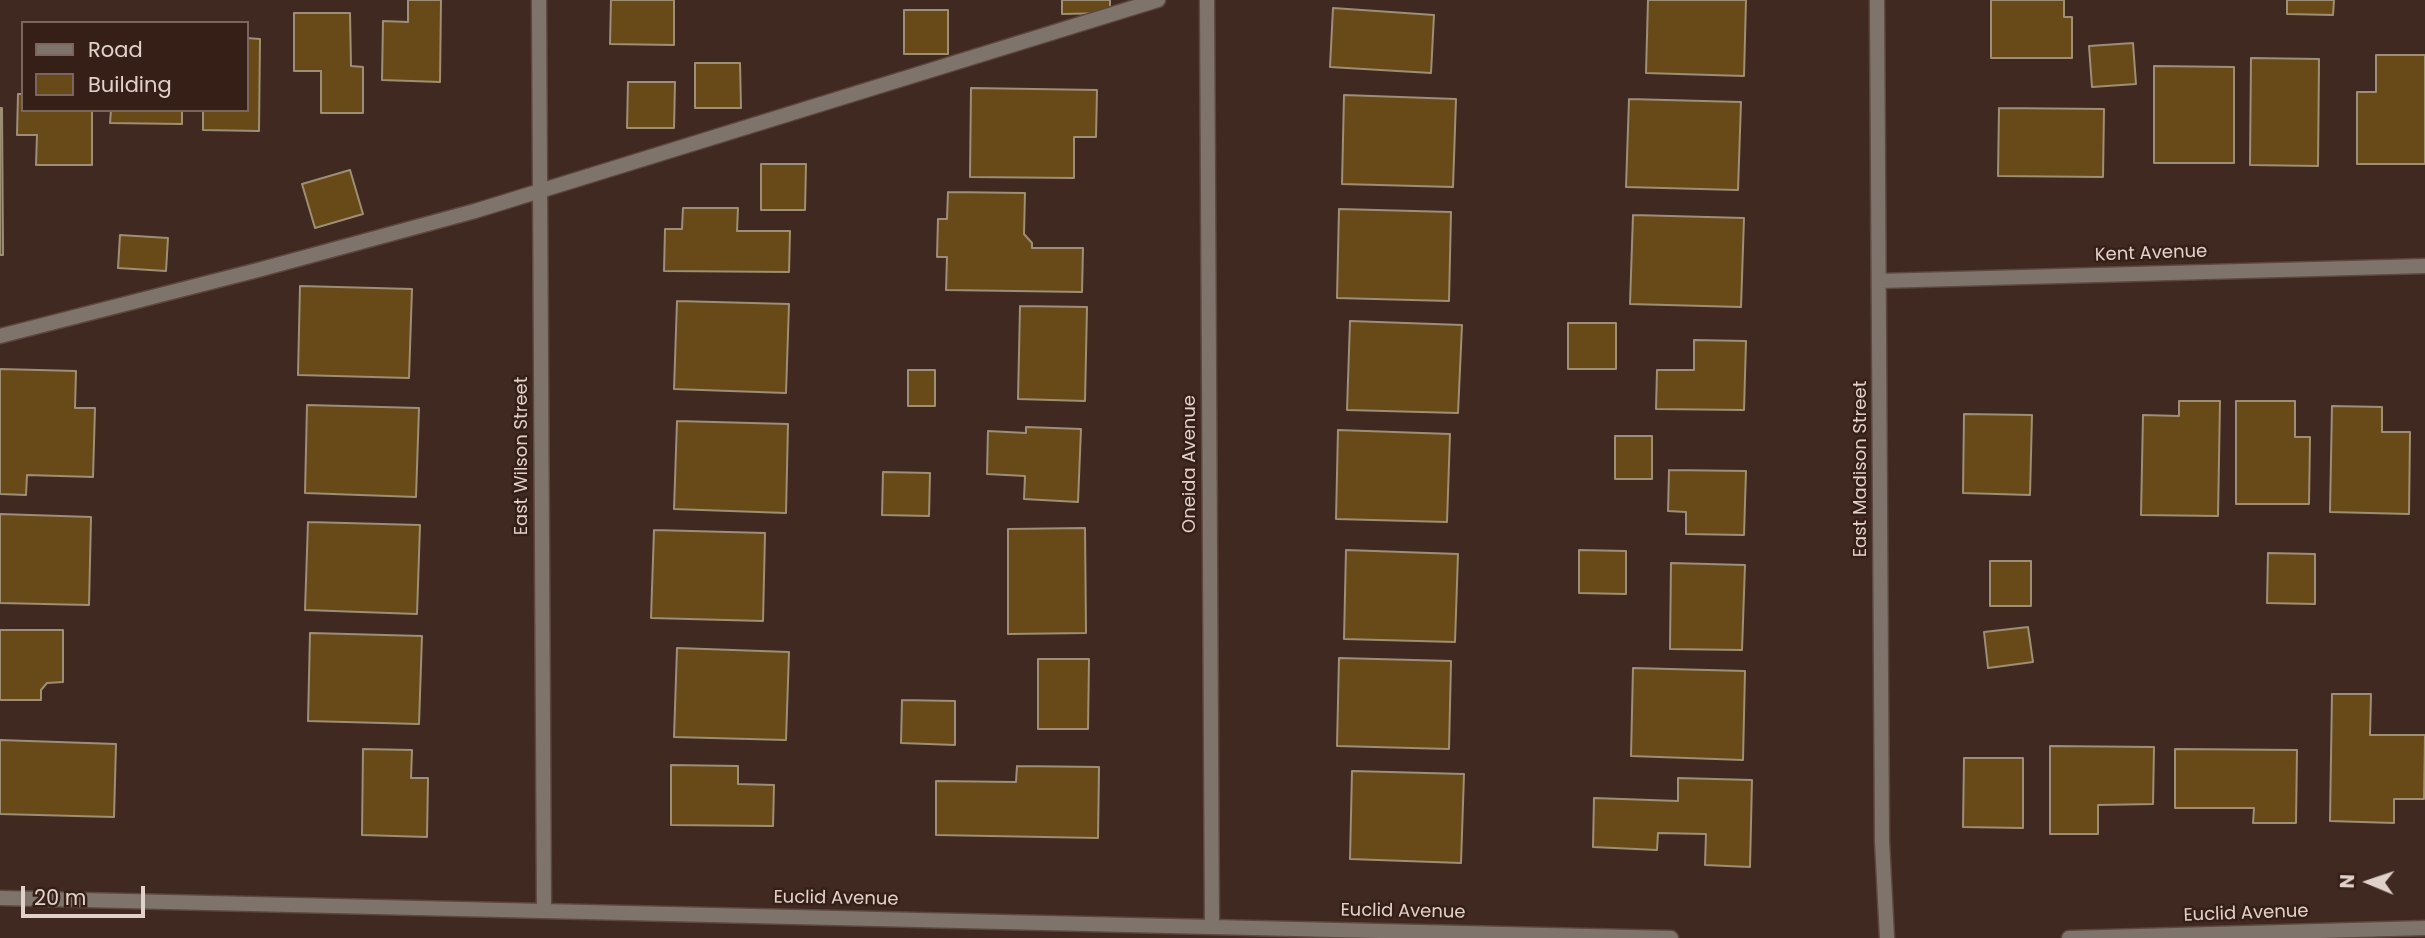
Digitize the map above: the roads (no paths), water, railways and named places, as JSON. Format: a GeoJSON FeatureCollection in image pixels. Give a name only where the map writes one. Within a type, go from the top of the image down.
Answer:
{"type":"FeatureCollection","features":[{"type":"Feature","properties":{"kind":"street","name":"East Wilson Street"},"geometry":{"type":"LineString","coordinates":[[539,0],[544,911]]}},
{"type":"Feature","properties":{"kind":"street"},"geometry":{"type":"LineString","coordinates":[[0,336],[475,211],[1158,0]]}},
{"type":"Feature","properties":{"kind":"street","name":"Oneida Avenue"},"geometry":{"type":"LineString","coordinates":[[1207,0],[1212,927]]}},
{"type":"Feature","properties":{"kind":"street","name":"East Madison Street"},"geometry":{"type":"LineString","coordinates":[[1877,0],[1882,827],[1887,938]]}},
{"type":"Feature","properties":{"kind":"street","name":"Kent Avenue"},"geometry":{"type":"LineString","coordinates":[[1879,281],[2425,266]]}},
{"type":"Feature","properties":{"kind":"street","name":"Euclid Avenue"},"geometry":{"type":"LineString","coordinates":[[0,898],[1671,938]]}},
{"type":"Feature","properties":{"kind":"street","name":"Euclid Avenue"},"geometry":{"type":"LineString","coordinates":[[2069,938],[2425,928]]}}]}
